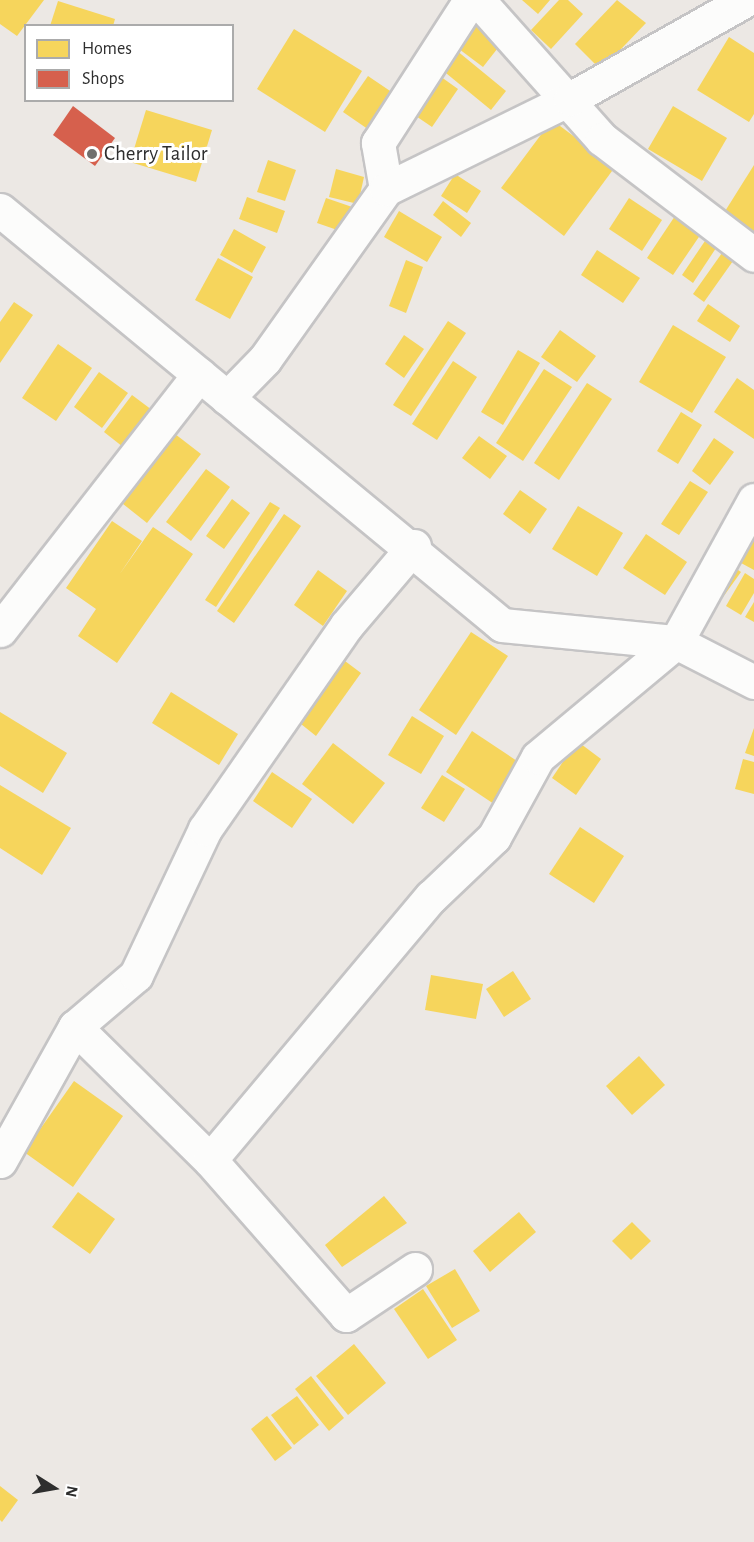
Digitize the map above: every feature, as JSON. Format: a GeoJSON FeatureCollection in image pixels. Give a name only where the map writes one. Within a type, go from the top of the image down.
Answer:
{"type":"FeatureCollection","features":[{"type":"Feature","properties":{"kind":"street"},"geometry":{"type":"LineString","coordinates":[[386,189],[378,143],[470,0]]}},
{"type":"Feature","properties":{"kind":"street"},"geometry":{"type":"LineString","coordinates":[[478,0],[570,99],[602,140],[754,255]]}},
{"type":"Feature","properties":{"kind":"street"},"geometry":{"type":"LineString","coordinates":[[227,398],[265,359],[386,189],[570,99],[746,0]]}},
{"type":"Feature","properties":{"kind":"street"},"geometry":{"type":"LineString","coordinates":[[0,210],[227,398],[414,546],[502,625],[676,642],[754,682]]}},
{"type":"Feature","properties":{"kind":"street"},"geometry":{"type":"LineString","coordinates":[[0,630],[198,374]]}},
{"type":"Feature","properties":{"kind":"street"},"geometry":{"type":"LineString","coordinates":[[210,1160],[431,897],[494,837],[538,757],[676,642],[754,500]]}},
{"type":"Feature","properties":{"kind":"street"},"geometry":{"type":"LineString","coordinates":[[0,1161],[75,1027],[136,975],[205,829],[346,626],[414,546]]}},
{"type":"Feature","properties":{"kind":"street"},"geometry":{"type":"LineString","coordinates":[[75,1027],[210,1160],[346,1315],[415,1269]]}},
{"type":"Feature","properties":{"kind":"building: Homes"},"geometry":{"type":"Polygon","coordinates":[[[0,0],[44,0],[17,36],[0,24],[0,0]]]}},
{"type":"Feature","properties":{"kind":"building: Homes"},"geometry":{"type":"Polygon","coordinates":[[[522,0],[550,0],[538,14],[522,0]]]}},
{"type":"Feature","properties":{"kind":"building: Homes"},"geometry":{"type":"Polygon","coordinates":[[[559,0],[568,0],[583,14],[551,49],[531,30],[559,0]]]}},
{"type":"Feature","properties":{"kind":"building: Homes"},"geometry":{"type":"Polygon","coordinates":[[[617,0],[646,23],[601,70],[575,44],[617,0]]]}},
{"type":"Feature","properties":{"kind":"building: Homes"},"geometry":{"type":"Polygon","coordinates":[[[58,1],[115,19],[114,24],[51,24],[58,1]]]}},
{"type":"Feature","properties":{"kind":"building: Homes"},"geometry":{"type":"Polygon","coordinates":[[[468,20],[501,44],[483,67],[451,43],[468,20]]]}},
{"type":"Feature","properties":{"kind":"building: Homes"},"geometry":{"type":"Polygon","coordinates":[[[294,29],[362,71],[325,132],[257,89],[294,29]]]}},
{"type":"Feature","properties":{"kind":"building: Homes"},"geometry":{"type":"Polygon","coordinates":[[[729,37],[754,53],[754,114],[749,122],[697,90],[729,37]]]}},
{"type":"Feature","properties":{"kind":"building: Homes"},"geometry":{"type":"Polygon","coordinates":[[[456,50],[506,91],[491,110],[441,69],[456,50]]]}},
{"type":"Feature","properties":{"kind":"building: Homes"},"geometry":{"type":"Polygon","coordinates":[[[437,74],[458,89],[432,127],[410,112],[437,74]]]}},
{"type":"Feature","properties":{"kind":"building: Homes"},"geometry":{"type":"Polygon","coordinates":[[[368,76],[399,97],[375,134],[343,112],[368,76]]]}},
{"type":"Feature","properties":{"kind":"building: Homes"},"geometry":{"type":"Polygon","coordinates":[[[673,106],[727,138],[702,181],[648,149],[673,106]]]}},
{"type":"Feature","properties":{"kind":"building: Homes"},"geometry":{"type":"Polygon","coordinates":[[[146,110],[212,130],[196,182],[130,162],[146,110]]]}},
{"type":"Feature","properties":{"kind":"building: Homes"},"geometry":{"type":"Polygon","coordinates":[[[552,120],[615,167],[564,236],[501,188],[552,120]]]}},
{"type":"Feature","properties":{"kind":"building: Homes"},"geometry":{"type":"Polygon","coordinates":[[[268,160],[296,170],[285,201],[257,192],[268,160]]]}},
{"type":"Feature","properties":{"kind":"building: Homes"},"geometry":{"type":"Polygon","coordinates":[[[754,165],[754,236],[722,216],[754,165]]]}},
{"type":"Feature","properties":{"kind":"building: Homes"},"geometry":{"type":"Polygon","coordinates":[[[336,169],[364,177],[358,204],[329,197],[336,169]]]}},
{"type":"Feature","properties":{"kind":"building: Homes"},"geometry":{"type":"Polygon","coordinates":[[[455,174],[481,191],[467,213],[441,196],[455,174]]]}},
{"type":"Feature","properties":{"kind":"building: Homes"},"geometry":{"type":"Polygon","coordinates":[[[247,197],[285,211],[277,233],[239,219],[247,197]]]}},
{"type":"Feature","properties":{"kind":"building: Homes"},"geometry":{"type":"Polygon","coordinates":[[[326,198],[358,209],[349,234],[317,223],[326,198]]]}},
{"type":"Feature","properties":{"kind":"building: Homes"},"geometry":{"type":"Polygon","coordinates":[[[629,198],[662,220],[642,251],[609,229],[629,198]]]}},
{"type":"Feature","properties":{"kind":"building: Homes"},"geometry":{"type":"Polygon","coordinates":[[[443,201],[471,223],[461,237],[433,215],[443,201]]]}},
{"type":"Feature","properties":{"kind":"building: Homes"},"geometry":{"type":"Polygon","coordinates":[[[679,210],[705,228],[673,275],[647,258],[679,210]]]}},
{"type":"Feature","properties":{"kind":"building: Homes"},"geometry":{"type":"Polygon","coordinates":[[[399,211],[442,237],[427,262],[384,237],[399,211]]]}},
{"type":"Feature","properties":{"kind":"building: Homes"},"geometry":{"type":"Polygon","coordinates":[[[234,229],[266,247],[252,273],[220,255],[234,229]]]}},
{"type":"Feature","properties":{"kind":"building: Homes"},"geometry":{"type":"Polygon","coordinates":[[[707,238],[718,245],[693,283],[682,275],[707,238]]]}},
{"type":"Feature","properties":{"kind":"building: Homes"},"geometry":{"type":"Polygon","coordinates":[[[597,250],[640,278],[623,303],[581,275],[597,250]]]}},
{"type":"Feature","properties":{"kind":"building: Homes"},"geometry":{"type":"Polygon","coordinates":[[[722,253],[733,261],[704,302],[693,294],[722,253]]]}},
{"type":"Feature","properties":{"kind":"building: Homes"},"geometry":{"type":"Polygon","coordinates":[[[218,258],[253,277],[230,319],[195,300],[218,258]]]}},
{"type":"Feature","properties":{"kind":"building: Homes"},"geometry":{"type":"Polygon","coordinates":[[[406,260],[423,267],[406,313],[389,306],[406,260]]]}},
{"type":"Feature","properties":{"kind":"building: Homes"},"geometry":{"type":"Polygon","coordinates":[[[14,302],[33,315],[0,363],[0,322],[14,302]]]}},
{"type":"Feature","properties":{"kind":"building: Homes"},"geometry":{"type":"Polygon","coordinates":[[[708,304],[740,326],[730,342],[697,321],[708,304]]]}},
{"type":"Feature","properties":{"kind":"building: Homes"},"geometry":{"type":"Polygon","coordinates":[[[448,321],[466,333],[411,416],[393,405],[448,321]]]}},
{"type":"Feature","properties":{"kind":"building: Homes"},"geometry":{"type":"Polygon","coordinates":[[[673,325],[726,357],[692,413],[639,382],[673,325]]]}},
{"type":"Feature","properties":{"kind":"building: Homes"},"geometry":{"type":"Polygon","coordinates":[[[560,330],[596,356],[577,382],[541,357],[560,330]]]}},
{"type":"Feature","properties":{"kind":"building: Homes"},"geometry":{"type":"Polygon","coordinates":[[[404,335],[424,349],[404,378],[385,364],[404,335]]]}},
{"type":"Feature","properties":{"kind":"building: Homes"},"geometry":{"type":"Polygon","coordinates":[[[58,344],[92,368],[56,421],[22,398],[58,344]]]}},
{"type":"Feature","properties":{"kind":"building: Homes"},"geometry":{"type":"Polygon","coordinates":[[[518,350],[540,363],[503,425],[481,412],[518,350]]]}},
{"type":"Feature","properties":{"kind":"building: Homes"},"geometry":{"type":"Polygon","coordinates":[[[453,361],[477,377],[437,440],[412,424],[453,361]]]}},
{"type":"Feature","properties":{"kind":"building: Homes"},"geometry":{"type":"Polygon","coordinates":[[[544,369],[572,387],[523,461],[496,443],[544,369]]]}},
{"type":"Feature","properties":{"kind":"building: Homes"},"geometry":{"type":"Polygon","coordinates":[[[99,372],[128,393],[102,428],[74,407],[99,372]]]}},
{"type":"Feature","properties":{"kind":"building: Homes"},"geometry":{"type":"Polygon","coordinates":[[[737,378],[754,390],[754,439],[714,412],[737,378]]]}},
{"type":"Feature","properties":{"kind":"building: Homes"},"geometry":{"type":"Polygon","coordinates":[[[587,383],[612,399],[559,480],[534,463],[587,383]]]}},
{"type":"Feature","properties":{"kind":"building: Homes"},"geometry":{"type":"Polygon","coordinates":[[[132,395],[160,416],[132,454],[104,432],[132,395]]]}},
{"type":"Feature","properties":{"kind":"building: Homes"},"geometry":{"type":"Polygon","coordinates":[[[681,412],[702,425],[678,464],[657,451],[681,412]]]}},
{"type":"Feature","properties":{"kind":"building: Homes"},"geometry":{"type":"Polygon","coordinates":[[[166,427],[201,454],[147,523],[113,496],[166,427]]]}},
{"type":"Feature","properties":{"kind":"building: Homes"},"geometry":{"type":"Polygon","coordinates":[[[479,436],[507,456],[490,479],[462,458],[479,436]]]}},
{"type":"Feature","properties":{"kind":"building: Homes"},"geometry":{"type":"Polygon","coordinates":[[[714,438],[734,452],[710,485],[692,471],[714,438]]]}},
{"type":"Feature","properties":{"kind":"building: Homes"},"geometry":{"type":"Polygon","coordinates":[[[206,469],[230,487],[191,541],[166,522],[206,469]]]}},
{"type":"Feature","properties":{"kind":"building: Homes"},"geometry":{"type":"Polygon","coordinates":[[[690,481],[708,492],[679,535],[661,524],[690,481]]]}},
{"type":"Feature","properties":{"kind":"building: Homes"},"geometry":{"type":"Polygon","coordinates":[[[520,490],[547,509],[530,534],[503,514],[520,490]]]}},
{"type":"Feature","properties":{"kind":"building: Homes"},"geometry":{"type":"Polygon","coordinates":[[[232,499],[250,513],[224,549],[206,536],[232,499]]]}},
{"type":"Feature","properties":{"kind":"building: Homes"},"geometry":{"type":"Polygon","coordinates":[[[270,502],[280,508],[216,607],[205,600],[270,502]]]}},
{"type":"Feature","properties":{"kind":"building: Homes"},"geometry":{"type":"Polygon","coordinates":[[[578,506],[623,533],[597,576],[552,549],[578,506]]]}},
{"type":"Feature","properties":{"kind":"building: Homes"},"geometry":{"type":"Polygon","coordinates":[[[284,514],[301,526],[234,623],[217,611],[284,514]]]}},
{"type":"Feature","properties":{"kind":"building: Homes"},"geometry":{"type":"Polygon","coordinates":[[[112,521],[142,541],[119,575],[153,527],[193,554],[117,663],[78,636],[96,609],[66,588],[112,521]]]}},
{"type":"Feature","properties":{"kind":"building: Homes"},"geometry":{"type":"Polygon","coordinates":[[[754,533],[754,570],[730,557],[754,533]]]}},
{"type":"Feature","properties":{"kind":"building: Homes"},"geometry":{"type":"Polygon","coordinates":[[[646,534],[687,562],[665,595],[623,568],[646,534]]]}},
{"type":"Feature","properties":{"kind":"building: Homes"},"geometry":{"type":"Polygon","coordinates":[[[725,561],[741,572],[723,597],[707,586],[725,561]]]}},
{"type":"Feature","properties":{"kind":"building: Homes"},"geometry":{"type":"Polygon","coordinates":[[[318,570],[347,591],[323,626],[294,605],[318,570]]]}},
{"type":"Feature","properties":{"kind":"building: Homes"},"geometry":{"type":"Polygon","coordinates":[[[745,573],[754,579],[754,593],[741,615],[726,606],[745,573]]]}},
{"type":"Feature","properties":{"kind":"building: Homes"},"geometry":{"type":"Polygon","coordinates":[[[754,602],[754,622],[745,617],[754,602]]]}},
{"type":"Feature","properties":{"kind":"building: Homes"},"geometry":{"type":"Polygon","coordinates":[[[471,632],[508,656],[456,735],[419,710],[471,632]]]}},
{"type":"Feature","properties":{"kind":"building: Homes"},"geometry":{"type":"Polygon","coordinates":[[[341,658],[361,673],[316,736],[296,720],[341,658]]]}},
{"type":"Feature","properties":{"kind":"building: Homes"},"geometry":{"type":"Polygon","coordinates":[[[171,692],[238,734],[219,765],[152,723],[171,692]]]}},
{"type":"Feature","properties":{"kind":"building: Homes"},"geometry":{"type":"Polygon","coordinates":[[[0,712],[67,753],[43,793],[0,766],[0,712]]]}},
{"type":"Feature","properties":{"kind":"building: Homes"},"geometry":{"type":"Polygon","coordinates":[[[412,716],[444,736],[421,774],[388,755],[412,716]]]}},
{"type":"Feature","properties":{"kind":"building: Homes"},"geometry":{"type":"Polygon","coordinates":[[[754,728],[754,756],[745,753],[754,728]]]}},
{"type":"Feature","properties":{"kind":"building: Homes"},"geometry":{"type":"Polygon","coordinates":[[[472,731],[520,763],[494,804],[446,772],[472,731]]]}},
{"type":"Feature","properties":{"kind":"building: Homes"},"geometry":{"type":"Polygon","coordinates":[[[577,741],[601,759],[576,795],[552,778],[577,741]]]}},
{"type":"Feature","properties":{"kind":"building: Homes"},"geometry":{"type":"Polygon","coordinates":[[[333,743],[385,783],[353,824],[302,784],[333,743]]]}},
{"type":"Feature","properties":{"kind":"building: Homes"},"geometry":{"type":"Polygon","coordinates":[[[743,759],[754,762],[754,794],[735,789],[743,759]]]}},
{"type":"Feature","properties":{"kind":"building: Homes"},"geometry":{"type":"Polygon","coordinates":[[[272,772],[312,799],[292,828],[253,801],[272,772]]]}},
{"type":"Feature","properties":{"kind":"building: Homes"},"geometry":{"type":"Polygon","coordinates":[[[442,775],[465,789],[444,822],[421,808],[442,775]]]}},
{"type":"Feature","properties":{"kind":"building: Homes"},"geometry":{"type":"Polygon","coordinates":[[[0,785],[71,828],[42,875],[0,848],[0,785]]]}},
{"type":"Feature","properties":{"kind":"building: Homes"},"geometry":{"type":"Polygon","coordinates":[[[580,827],[624,856],[594,903],[549,874],[580,827]]]}},
{"type":"Feature","properties":{"kind":"building: Homes"},"geometry":{"type":"Polygon","coordinates":[[[513,971],[531,999],[504,1017],[486,989],[513,971]]]}},
{"type":"Feature","properties":{"kind":"building: Homes"},"geometry":{"type":"Polygon","coordinates":[[[431,975],[483,984],[476,1019],[425,1010],[431,975]]]}},
{"type":"Feature","properties":{"kind":"building: Homes"},"geometry":{"type":"Polygon","coordinates":[[[639,1056],[665,1085],[632,1115],[606,1086],[639,1056]]]}},
{"type":"Feature","properties":{"kind":"building: Homes"},"geometry":{"type":"Polygon","coordinates":[[[74,1081],[123,1116],[73,1187],[24,1152],[74,1081]]]}},
{"type":"Feature","properties":{"kind":"building: Homes"},"geometry":{"type":"Polygon","coordinates":[[[78,1192],[115,1219],[90,1254],[52,1227],[78,1192]]]}},
{"type":"Feature","properties":{"kind":"building: Homes"},"geometry":{"type":"Polygon","coordinates":[[[384,1196],[407,1223],[342,1267],[325,1245],[384,1196]]]}},
{"type":"Feature","properties":{"kind":"building: Homes"},"geometry":{"type":"Polygon","coordinates":[[[519,1212],[536,1232],[490,1272],[473,1251],[519,1212]]]}},
{"type":"Feature","properties":{"kind":"building: Homes"},"geometry":{"type":"Polygon","coordinates":[[[632,1222],[651,1241],[631,1260],[612,1241],[632,1222]]]}},
{"type":"Feature","properties":{"kind":"building: Homes"},"geometry":{"type":"Polygon","coordinates":[[[455,1269],[480,1311],[452,1328],[426,1286],[455,1269]]]}},
{"type":"Feature","properties":{"kind":"building: Homes"},"geometry":{"type":"Polygon","coordinates":[[[423,1289],[457,1340],[428,1359],[394,1309],[423,1289]]]}},
{"type":"Feature","properties":{"kind":"building: Homes"},"geometry":{"type":"Polygon","coordinates":[[[354,1344],[386,1383],[348,1415],[316,1376],[354,1344]]]}},
{"type":"Feature","properties":{"kind":"building: Homes"},"geometry":{"type":"Polygon","coordinates":[[[311,1376],[344,1418],[329,1431],[295,1389],[311,1376]]]}},
{"type":"Feature","properties":{"kind":"building: Homes"},"geometry":{"type":"Polygon","coordinates":[[[297,1396],[319,1425],[294,1445],[271,1415],[297,1396]]]}},
{"type":"Feature","properties":{"kind":"building: Homes"},"geometry":{"type":"Polygon","coordinates":[[[267,1416],[292,1448],[275,1461],[251,1429],[267,1416]]]}},
{"type":"Feature","properties":{"kind":"building: Homes"},"geometry":{"type":"Polygon","coordinates":[[[0,1486],[18,1500],[2,1522],[0,1520],[0,1486]]]}},
{"type":"Feature","properties":{"kind":"building: Shops"},"geometry":{"type":"Polygon","coordinates":[[[73,106],[115,138],[95,166],[53,135],[73,106]]]}},
{"type":"Feature","properties":{"kind":"place","name":"Cherry Tailor"},"geometry":{"type":"Point","coordinates":[92,154]}}]}
